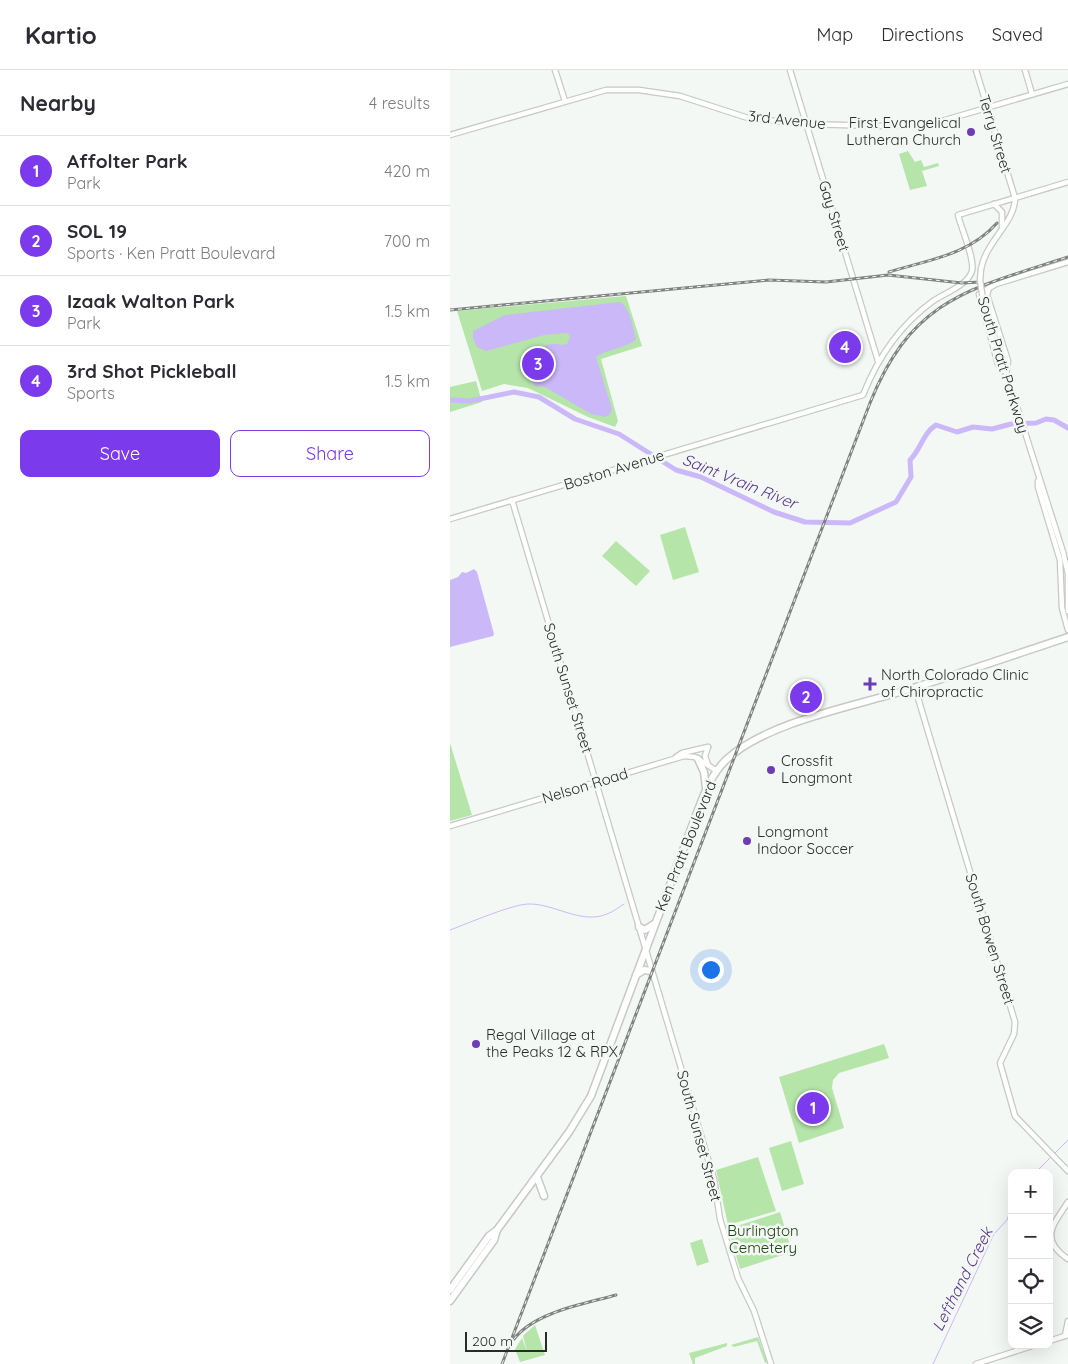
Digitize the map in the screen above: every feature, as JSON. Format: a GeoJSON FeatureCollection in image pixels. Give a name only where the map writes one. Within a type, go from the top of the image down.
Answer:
{"type":"FeatureCollection","features":[{"type":"Feature","properties":{"kind":"highway","name":"Ken Pratt Boulevard"},"geometry":{"type":"LineString","coordinates":[[450,1290],[489,1236],[497,1230],[537,1177],[569,1132],[591,1096],[706,789],[717,771],[742,748],[779,728],[915,688],[1068,637]]}},
{"type":"Feature","properties":{"kind":"highway"},"geometry":{"type":"LineString","coordinates":[[698,759],[704,772],[706,789]]}},
{"type":"Feature","properties":{"kind":"highway"},"geometry":{"type":"LineString","coordinates":[[639,927],[645,930],[655,923]]}},
{"type":"Feature","properties":{"kind":"highway"},"geometry":{"type":"LineString","coordinates":[[635,976],[644,970],[652,974]]}},
{"type":"Feature","properties":{"kind":"highway"},"geometry":{"type":"LineString","coordinates":[[537,1177],[544,1196]]}},
{"type":"Feature","properties":{"kind":"highway","name":"Ken Pratt Boulevard"},"geometry":{"type":"LineString","coordinates":[[450,1301],[494,1240],[497,1230]]}},
{"type":"Feature","properties":{"kind":"street"},"geometry":{"type":"LineString","coordinates":[[556,70],[565,101]]}},
{"type":"Feature","properties":{"kind":"street","name":"Gay Street"},"geometry":{"type":"LineString","coordinates":[[790,70],[878,361]]}},
{"type":"Feature","properties":{"kind":"street","name":"Terry Street"},"geometry":{"type":"LineString","coordinates":[[976,70],[1015,198]]}},
{"type":"Feature","properties":{"kind":"street"},"geometry":{"type":"LineString","coordinates":[[1025,70],[1032,94]]}},
{"type":"Feature","properties":{"kind":"street","name":"3rd Avenue"},"geometry":{"type":"LineString","coordinates":[[450,135],[606,90],[639,90],[688,98],[748,118],[806,124],[874,126],[930,124],[1068,84]]}},
{"type":"Feature","properties":{"kind":"street"},"geometry":{"type":"LineString","coordinates":[[878,361],[909,322],[928,305],[966,280],[972,269],[958,215],[1068,182]]}},
{"type":"Feature","properties":{"kind":"street","name":"South Pratt Parkway"},"geometry":{"type":"LineString","coordinates":[[1015,198],[1012,214],[985,253],[980,280],[983,300],[1066,564],[1068,611]]}},
{"type":"Feature","properties":{"kind":"street"},"geometry":{"type":"LineString","coordinates":[[994,204],[1002,212],[1000,231]]}},
{"type":"Feature","properties":{"kind":"street"},"geometry":{"type":"LineString","coordinates":[[962,229],[962,218],[972,211]]}},
{"type":"Feature","properties":{"kind":"street"},"geometry":{"type":"LineString","coordinates":[[1006,375],[998,364],[979,300],[980,292],[992,286],[1068,262]]}},
{"type":"Feature","properties":{"kind":"street"},"geometry":{"type":"LineString","coordinates":[[992,286],[987,293],[1008,361],[1006,375]]}},
{"type":"Feature","properties":{"kind":"street","name":"Boston Avenue"},"geometry":{"type":"LineString","coordinates":[[450,518],[863,395],[878,361]]}},
{"type":"Feature","properties":{"kind":"street","name":"South Pratt Parkway"},"geometry":{"type":"LineString","coordinates":[[1038,479],[1038,487],[1060,560],[1062,608],[1068,630]]}},
{"type":"Feature","properties":{"kind":"street","name":"South Sunset Street"},"geometry":{"type":"LineString","coordinates":[[512,500],[714,1179],[722,1226],[738,1278],[754,1311],[771,1364]]}},
{"type":"Feature","properties":{"kind":"street","name":"South Bowen Street"},"geometry":{"type":"LineString","coordinates":[[915,688],[1015,1022],[1014,1034],[1001,1058],[1002,1074],[1018,1121],[1068,1171]]}},
{"type":"Feature","properties":{"kind":"street"},"geometry":{"type":"LineString","coordinates":[[672,760],[682,753],[708,747],[705,756],[708,766]]}},
{"type":"Feature","properties":{"kind":"street","name":"Nelson Road"},"geometry":{"type":"LineString","coordinates":[[450,826],[672,760],[688,756],[698,759]]}},
{"type":"Feature","properties":{"kind":"street"},"geometry":{"type":"LineString","coordinates":[[698,759],[717,771]]}},
{"type":"Feature","properties":{"kind":"street"},"geometry":{"type":"LineString","coordinates":[[1068,1202],[1052,1227],[1051,1237],[1054,1247],[1068,1259]]}},
{"type":"Feature","properties":{"kind":"street"},"geometry":{"type":"LineString","coordinates":[[1053,1340],[1066,1335],[1068,1321]]}},
{"type":"Feature","properties":{"kind":"street"},"geometry":{"type":"LineString","coordinates":[[976,1364],[1023,1349]]}},
{"type":"Feature","properties":{"kind":"green space"},"geometry":{"type":"Polygon","coordinates":[[[908,151],[915,162],[921,160],[924,167],[938,163],[939,166],[922,171],[927,186],[910,190],[899,154],[908,151]]]}},
{"type":"Feature","properties":{"kind":"green space"},"geometry":{"type":"Polygon","coordinates":[[[626,296],[642,346],[601,359],[618,421],[615,427],[588,417],[528,388],[504,384],[482,391],[457,311],[626,296]]]}},
{"type":"Feature","properties":{"kind":"green space"},"geometry":{"type":"Polygon","coordinates":[[[476,381],[482,402],[450,412],[450,387],[476,381]]]}},
{"type":"Feature","properties":{"kind":"green space"},"geometry":{"type":"Polygon","coordinates":[[[685,527],[699,572],[673,580],[660,535],[685,527]]]}},
{"type":"Feature","properties":{"kind":"green space"},"geometry":{"type":"Polygon","coordinates":[[[616,541],[650,571],[636,586],[602,556],[616,541]]]}},
{"type":"Feature","properties":{"kind":"green space"},"geometry":{"type":"Polygon","coordinates":[[[450,743],[472,815],[450,821],[450,743]]]}},
{"type":"Feature","properties":{"kind":"green space"},"geometry":{"type":"Polygon","coordinates":[[[884,1044],[889,1058],[839,1073],[833,1080],[832,1088],[844,1128],[799,1143],[779,1077],[884,1044]]]}},
{"type":"Feature","properties":{"kind":"green space"},"geometry":{"type":"Polygon","coordinates":[[[791,1141],[804,1184],[782,1191],[769,1148],[791,1141]]]}},
{"type":"Feature","properties":{"kind":"green space"},"geometry":{"type":"Polygon","coordinates":[[[758,1157],[776,1211],[728,1225],[716,1170],[758,1157]]]}},
{"type":"Feature","properties":{"kind":"green space","name":"Burlington Cemetery"},"geometry":{"type":"Polygon","coordinates":[[[780,1212],[792,1252],[740,1269],[728,1229],[780,1212]]]}},
{"type":"Feature","properties":{"kind":"green space"},"geometry":{"type":"Polygon","coordinates":[[[702,1239],[709,1262],[697,1266],[690,1243],[702,1239]]]}},
{"type":"Feature","properties":{"kind":"green space"},"geometry":{"type":"Polygon","coordinates":[[[535,1325],[545,1355],[520,1362],[515,1349],[522,1338],[527,1352],[523,1336],[535,1325]]]}},
{"type":"Feature","properties":{"kind":"green space"},"geometry":{"type":"Polygon","coordinates":[[[758,1337],[767,1362],[765,1363],[757,1341],[734,1347],[731,1345],[758,1337]]]}},
{"type":"Feature","properties":{"kind":"green space"},"geometry":{"type":"Polygon","coordinates":[[[727,1343],[727,1346],[695,1358],[695,1364],[693,1364],[689,1353],[727,1343]]]}},
{"type":"Feature","properties":{"kind":"shaded area"},"geometry":{"type":"Polygon","coordinates":[[[619,302],[626,308],[636,339],[629,344],[596,357],[612,409],[610,414],[605,417],[591,414],[545,387],[535,386],[529,378],[531,361],[537,352],[551,344],[567,344],[570,337],[568,333],[544,335],[486,351],[477,347],[473,338],[473,331],[505,315],[619,302]]]}},
{"type":"Feature","properties":{"kind":"shaded area"},"geometry":{"type":"Polygon","coordinates":[[[474,569],[477,572],[494,634],[493,636],[450,647],[450,580],[458,577],[462,572],[466,573],[474,569]]]}},
{"type":"Feature","properties":{"kind":"waterway","name":"Saint Vrain River"},"geometry":{"type":"LineString","coordinates":[[450,400],[470,401],[514,392],[539,397],[575,419],[619,434],[676,470],[701,477],[774,512],[805,522],[850,523],[896,502],[911,477],[910,460],[928,432],[936,425],[957,432],[973,427],[992,429],[1011,424],[1036,423],[1046,419],[1054,420],[1068,428]]}},
{"type":"Feature","properties":{"kind":"waterway"},"geometry":{"type":"LineString","coordinates":[[450,930],[520,905],[538,905],[577,915],[597,917],[614,911],[624,904]]}},
{"type":"Feature","properties":{"kind":"waterway","name":"Lefthand Creek"},"geometry":{"type":"LineString","coordinates":[[1039,1169],[1068,1140]]}},
{"type":"Feature","properties":{"kind":"waterway","name":"Lefthand Creek"},"geometry":{"type":"LineString","coordinates":[[933,1364],[994,1234],[1007,1220],[1009,1214]]}},
{"type":"Feature","properties":{"kind":"railway"},"geometry":{"type":"LineString","coordinates":[[889,272],[933,260],[961,249],[986,234],[997,223]]}},
{"type":"Feature","properties":{"kind":"railway"},"geometry":{"type":"LineString","coordinates":[[502,1364],[870,403],[887,368],[905,340],[925,319],[948,303],[973,290],[1068,257]]}},
{"type":"Feature","properties":{"kind":"railway"},"geometry":{"type":"LineString","coordinates":[[450,310],[769,280],[826,282],[888,275],[962,283],[980,282]]}},
{"type":"Feature","properties":{"kind":"railway"},"geometry":{"type":"LineString","coordinates":[[514,1339],[534,1322],[547,1316],[561,1310],[616,1295]]}},
{"type":"Feature","properties":{"kind":"place","name":"First Evangelical Lutheran Church"},"geometry":{"type":"Point","coordinates":[971,132]}},
{"type":"Feature","properties":{"kind":"place","name":"3rd Shot Pickleball"},"geometry":{"type":"Point","coordinates":[845,347]}},
{"type":"Feature","properties":{"kind":"place","name":"Izaak Walton Park"},"geometry":{"type":"Point","coordinates":[538,364]}},
{"type":"Feature","properties":{"kind":"place","name":"North Colorado Clinic of Chiropractic"},"geometry":{"type":"Point","coordinates":[870,684]}},
{"type":"Feature","properties":{"kind":"place","name":"SOL 19"},"geometry":{"type":"Point","coordinates":[806,697]}},
{"type":"Feature","properties":{"kind":"place","name":"Crossfit Longmont"},"geometry":{"type":"Point","coordinates":[771,770]}},
{"type":"Feature","properties":{"kind":"place","name":"Longmont Indoor Soccer"},"geometry":{"type":"Point","coordinates":[747,841]}},
{"type":"Feature","properties":{"kind":"place","name":"Regal Village at the Peaks 12 & RPX"},"geometry":{"type":"Point","coordinates":[476,1044]}},
{"type":"Feature","properties":{"kind":"place","name":"Affolter Park"},"geometry":{"type":"Point","coordinates":[813,1108]}}]}
